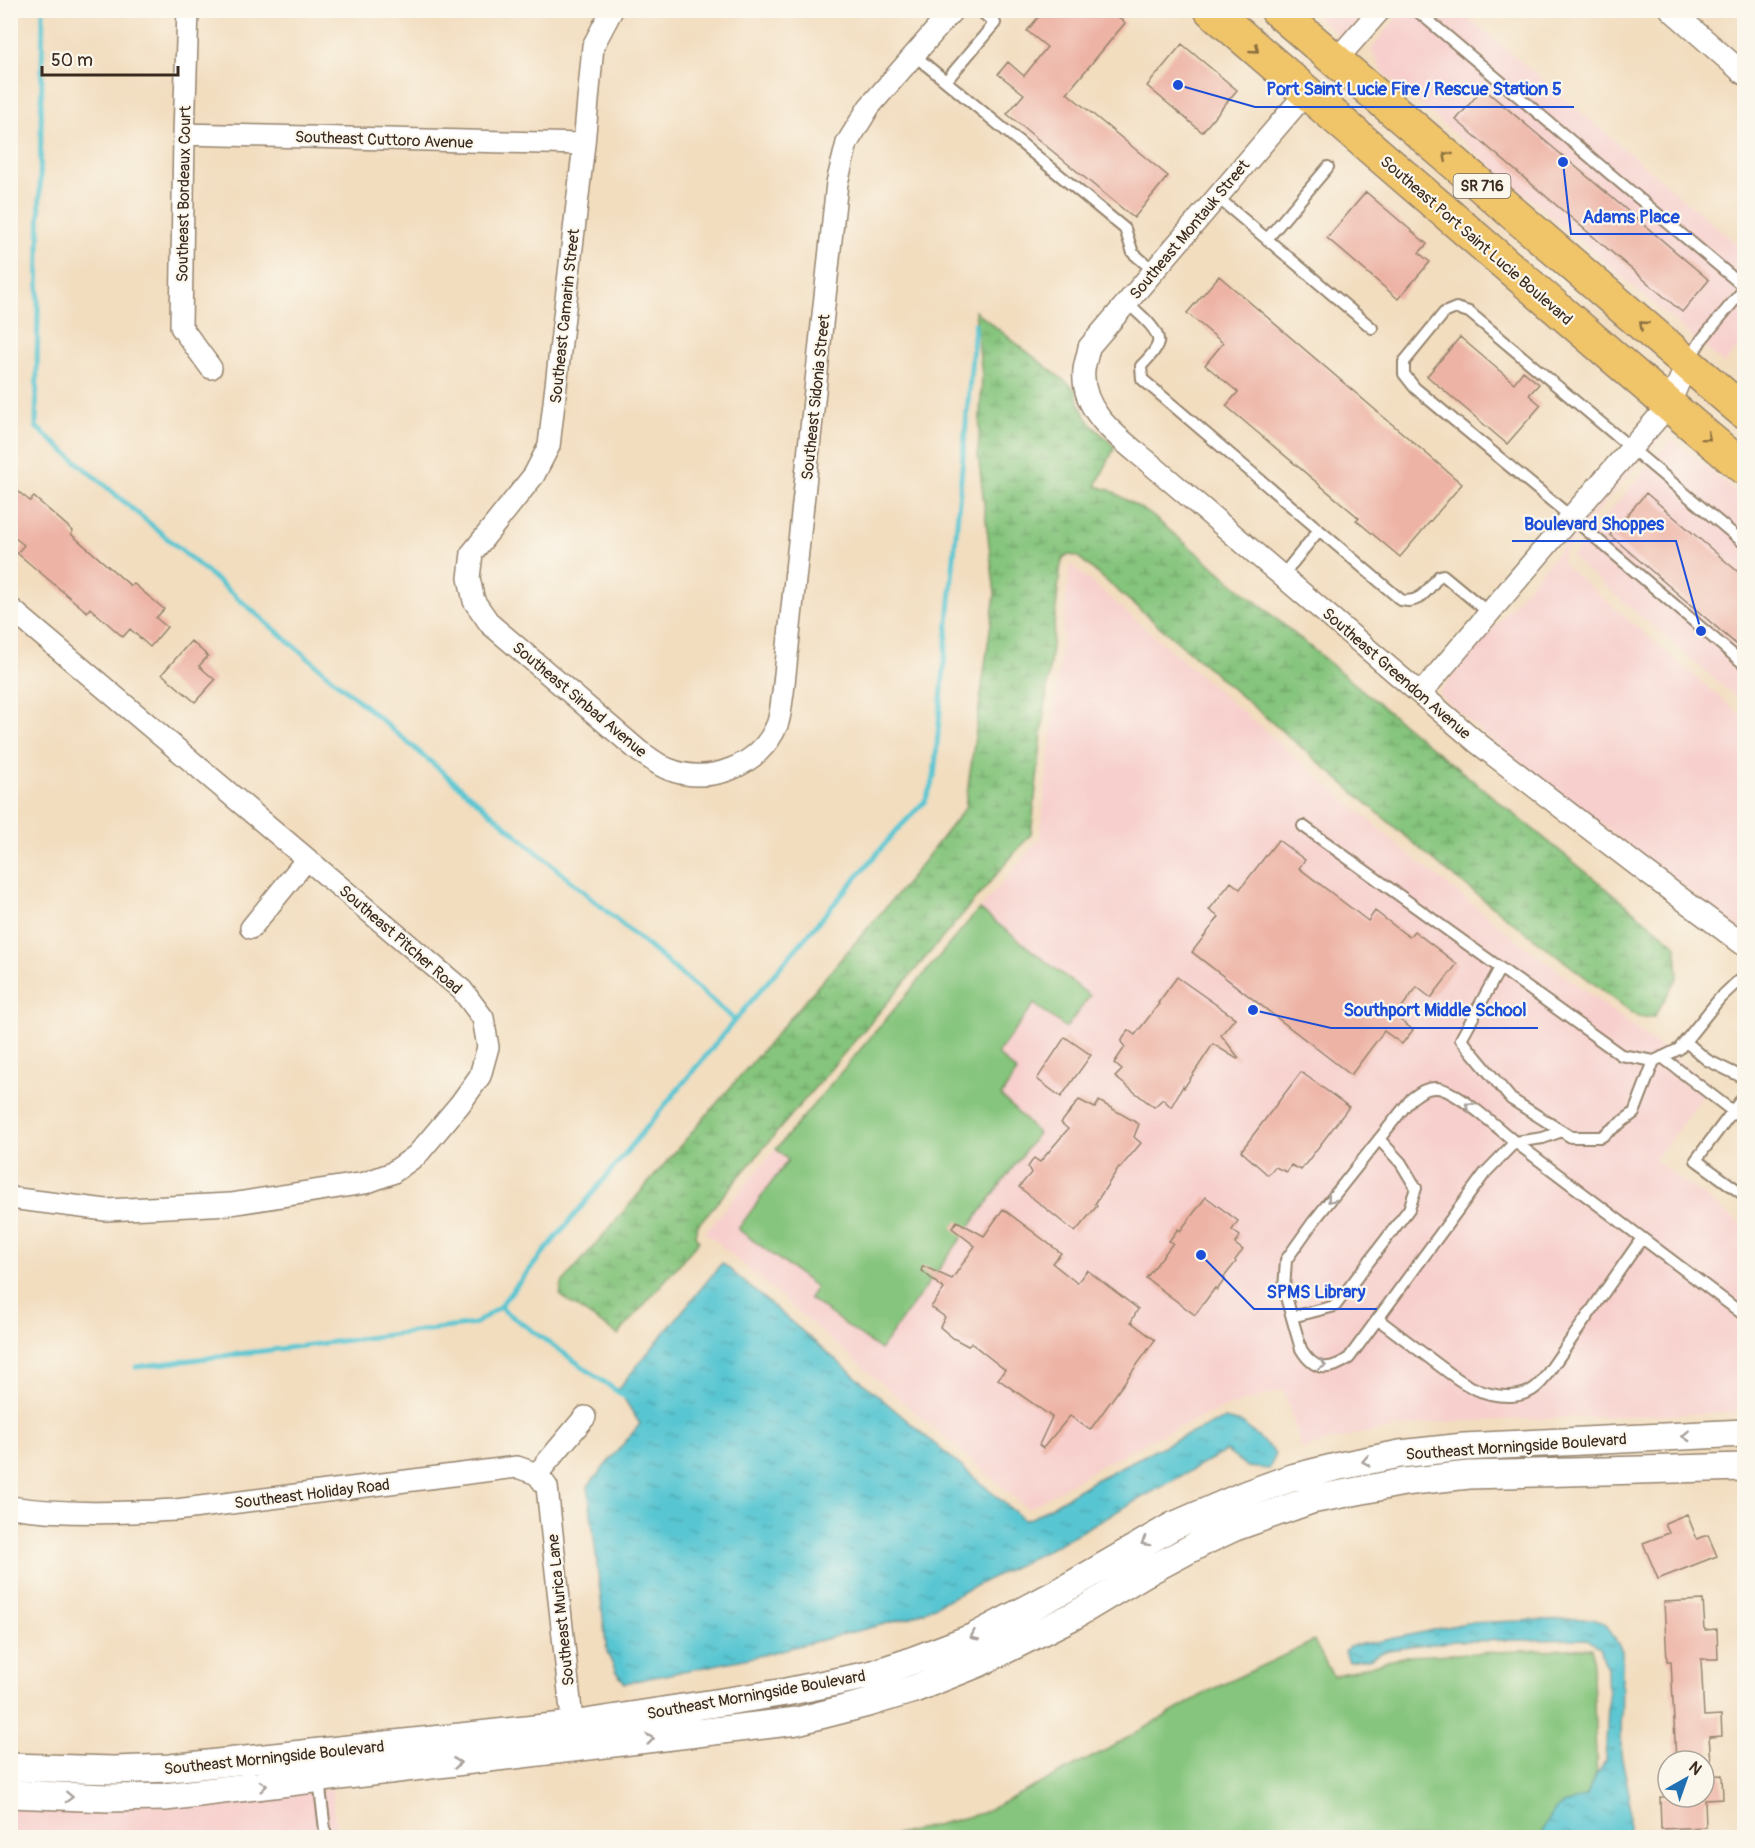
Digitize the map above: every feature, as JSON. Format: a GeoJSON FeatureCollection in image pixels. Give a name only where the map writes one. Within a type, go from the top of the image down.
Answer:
{"type":"FeatureCollection","features":[{"type":"Feature","properties":{"kind":"main road","name":"Southeast Port Saint Lucie Boulevard"},"geometry":{"type":"LineString","coordinates":[[1211,10],[1744,468]]}},
{"type":"Feature","properties":{"kind":"main road","name":"SR 716"},"geometry":{"type":"LineString","coordinates":[[1277,10],[1744,412]]}},
{"type":"Feature","properties":{"kind":"street","name":"Southeast Bordeaux Court"},"geometry":{"type":"LineString","coordinates":[[188,10],[181,327],[211,368]]}},
{"type":"Feature","properties":{"kind":"street","name":"Southeast Camarin Street"},"geometry":{"type":"LineString","coordinates":[[474,601],[469,578],[472,553],[534,475],[549,446],[593,46],[612,10]]}},
{"type":"Feature","properties":{"kind":"street","name":"Southeast Sidonia Street"},"geometry":{"type":"LineString","coordinates":[[700,776],[723,773],[744,763],[764,746],[777,724],[783,693],[837,183],[847,143],[869,107],[953,10]]}},
{"type":"Feature","properties":{"kind":"street"},"geometry":{"type":"LineString","coordinates":[[1336,60],[1380,10]]}},
{"type":"Feature","properties":{"kind":"street"},"geometry":{"type":"LineString","coordinates":[[1671,10],[1744,74]]}},
{"type":"Feature","properties":{"kind":"street","name":"Southeast Montauk Street"},"geometry":{"type":"LineString","coordinates":[[1084,372],[1089,347],[1306,93]]}},
{"type":"Feature","properties":{"kind":"street","name":"Southeast Cuttoro Avenue"},"geometry":{"type":"LineString","coordinates":[[184,134],[584,144]]}},
{"type":"Feature","properties":{"kind":"street"},"geometry":{"type":"LineString","coordinates":[[1421,693],[1669,405],[1687,363]]}},
{"type":"Feature","properties":{"kind":"street","name":"Southeast Greendon Avenue"},"geometry":{"type":"LineString","coordinates":[[1084,372],[1088,400],[1101,420],[1479,744],[1744,945]]}},
{"type":"Feature","properties":{"kind":"street","name":"Southeast Sinbad Avenue"},"geometry":{"type":"LineString","coordinates":[[474,601],[490,624],[640,752],[668,769],[700,776]]}},
{"type":"Feature","properties":{"kind":"street","name":"Southeast Pitcher Road"},"geometry":{"type":"LineString","coordinates":[[10,608],[462,990],[483,1018],[488,1047],[480,1076],[460,1104],[417,1155],[392,1173],[365,1184],[231,1203],[106,1210],[10,1198]]}},
{"type":"Feature","properties":{"kind":"street"},"geometry":{"type":"LineString","coordinates":[[251,928],[307,859]]}},
{"type":"Feature","properties":{"kind":"street"},"geometry":{"type":"LineString","coordinates":[[537,1474],[585,1417]]}},
{"type":"Feature","properties":{"kind":"street","name":"Southeast Morningside Boulevard"},"geometry":{"type":"LineString","coordinates":[[19,1795],[165,1797],[318,1767],[573,1737],[797,1721],[868,1703],[974,1637],[1063,1590],[1173,1527],[1247,1494],[1291,1478],[1400,1454],[1464,1447],[1744,1433]]}},
{"type":"Feature","properties":{"kind":"street"},"geometry":{"type":"LineString","coordinates":[[1464,1447],[1469,1475]]}},
{"type":"Feature","properties":{"kind":"street","name":"Southeast Holiday Road"},"geometry":{"type":"LineString","coordinates":[[10,1507],[39,1511],[176,1510],[518,1467],[537,1474]]}},
{"type":"Feature","properties":{"kind":"street","name":"Southeast Morningside Boulevard"},"geometry":{"type":"LineString","coordinates":[[910,1676],[979,1663],[1075,1615],[1145,1573],[1235,1527],[1311,1500],[1404,1482],[1469,1475],[1744,1467]]}},
{"type":"Feature","properties":{"kind":"street","name":"Southeast Murica Lane"},"geometry":{"type":"LineString","coordinates":[[537,1474],[547,1487],[573,1737]]}},
{"type":"Feature","properties":{"kind":"street"},"geometry":{"type":"LineString","coordinates":[[1173,1527],[1188,1551]]}},
{"type":"Feature","properties":{"kind":"street","name":"Southeast Morningside Boulevard"},"geometry":{"type":"LineString","coordinates":[[21,1768],[114,1770],[318,1767]]}},
{"type":"Feature","properties":{"kind":"street"},"geometry":{"type":"LineString","coordinates":[[19,1795],[21,1768]]}},
{"type":"Feature","properties":{"kind":"lane"},"geometry":{"type":"LineString","coordinates":[[946,81],[995,23],[979,10]]}},
{"type":"Feature","properties":{"kind":"lane"},"geometry":{"type":"LineString","coordinates":[[1416,10],[1744,288],[1702,339],[1687,363]]}},
{"type":"Feature","properties":{"kind":"lane"},"geometry":{"type":"LineString","coordinates":[[914,55],[1125,229],[1133,253],[1154,271]]}},
{"type":"Feature","properties":{"kind":"lane"},"geometry":{"type":"LineString","coordinates":[[1266,239],[1328,167]]}},
{"type":"Feature","properties":{"kind":"lane"},"geometry":{"type":"LineString","coordinates":[[1217,197],[1372,328]]}},
{"type":"Feature","properties":{"kind":"lane"},"geometry":{"type":"LineString","coordinates":[[1127,303],[1153,327],[1158,335],[1155,349],[1141,366],[1142,379],[1401,600],[1407,602],[1418,599],[1439,576],[1443,575],[1489,614]]}},
{"type":"Feature","properties":{"kind":"lane"},"geometry":{"type":"LineString","coordinates":[[1744,543],[1469,312],[1455,308],[1444,313],[1404,362],[1404,374],[1415,388],[1744,664]]}},
{"type":"Feature","properties":{"kind":"lane"},"geometry":{"type":"LineString","coordinates":[[1282,576],[1319,530]]}},
{"type":"Feature","properties":{"kind":"lane"},"geometry":{"type":"LineString","coordinates":[[1303,826],[1620,1055],[1658,1059],[1744,1120]]}},
{"type":"Feature","properties":{"kind":"lane"},"geometry":{"type":"LineString","coordinates":[[1500,968],[1461,1039],[1511,1099],[1571,1137],[1600,1137],[1634,1113],[1658,1059],[1679,1048],[1720,998],[1737,982],[1744,979]]}},
{"type":"Feature","properties":{"kind":"lane"},"geometry":{"type":"LineString","coordinates":[[1685,1041],[1707,1060],[1744,1078]]}},
{"type":"Feature","properties":{"kind":"lane"},"geometry":{"type":"LineString","coordinates":[[1562,1131],[1543,1138],[1515,1142],[1485,1173],[1350,1358],[1340,1365],[1322,1367],[1306,1358],[1301,1349],[1284,1290],[1286,1260],[1313,1222],[1411,1099],[1423,1090],[1437,1088],[1450,1092],[1515,1142],[1744,1315]]}},
{"type":"Feature","properties":{"kind":"lane"},"geometry":{"type":"LineString","coordinates":[[1744,1096],[1696,1160],[1744,1195]]}},
{"type":"Feature","properties":{"kind":"lane"},"geometry":{"type":"LineString","coordinates":[[1292,1317],[1335,1306],[1409,1209],[1416,1188],[1401,1163],[1379,1139]]}},
{"type":"Feature","properties":{"kind":"lane"},"geometry":{"type":"LineString","coordinates":[[1379,1320],[1468,1386],[1486,1394],[1498,1396],[1527,1393],[1537,1388],[1543,1380],[1642,1238]]}},
{"type":"Feature","properties":{"kind":"lane"},"geometry":{"type":"LineString","coordinates":[[318,1767],[326,1838]]}},
{"type":"Feature","properties":{"kind":"shaded area"},"geometry":{"type":"Polygon","coordinates":[[[1310,11],[1367,11],[1342,38],[1310,11]]]}},
{"type":"Feature","properties":{"kind":"shaded area"},"geometry":{"type":"Polygon","coordinates":[[[1402,11],[1461,11],[1744,250],[1744,340],[1724,364],[1383,73],[1371,49],[1402,11]]]}},
{"type":"Feature","properties":{"kind":"shaded area"},"geometry":{"type":"Polygon","coordinates":[[[1663,428],[1667,430],[1564,551],[1561,560],[1564,565],[1744,718],[1744,932],[1486,736],[1438,693],[1663,428]]]}},
{"type":"Feature","properties":{"kind":"shaded area"},"geometry":{"type":"Polygon","coordinates":[[[1672,438],[1744,499],[1744,704],[1571,557],[1672,438]]]}},
{"type":"Feature","properties":{"kind":"shaded area"},"geometry":{"type":"Polygon","coordinates":[[[1070,564],[1411,856],[1512,936],[1711,1085],[1655,1160],[1744,1226],[1744,1412],[1439,1422],[1358,1434],[1301,1449],[1284,1390],[1221,1409],[1158,1436],[1098,1467],[1028,1509],[705,1232],[1040,838],[1070,564]]]}},
{"type":"Feature","properties":{"kind":"shaded area"},"geometry":{"type":"Polygon","coordinates":[[[332,1789],[337,1837],[11,1837],[10,1805],[332,1789]]]}},
{"type":"Feature","properties":{"kind":"green space"},"geometry":{"type":"Polygon","coordinates":[[[975,311],[1076,390],[1085,415],[1115,447],[1096,486],[1110,490],[1150,514],[1414,733],[1676,945],[1678,977],[1654,1017],[1638,1017],[1439,865],[1077,556],[1068,555],[1063,558],[1061,564],[1031,834],[697,1226],[695,1235],[699,1241],[618,1335],[560,1296],[562,1283],[909,880],[965,808],[995,594],[978,455],[982,376],[975,311]]]}},
{"type":"Feature","properties":{"kind":"green space"},"geometry":{"type":"Polygon","coordinates":[[[979,909],[1090,996],[1066,1028],[1034,1004],[997,1054],[1017,1072],[1001,1096],[1038,1133],[880,1350],[809,1298],[816,1287],[738,1229],[788,1160],[776,1149],[979,909]]]}},
{"type":"Feature","properties":{"kind":"green space"},"geometry":{"type":"Polygon","coordinates":[[[1314,1641],[1333,1676],[1406,1656],[1592,1648],[1599,1837],[885,1838],[982,1813],[1108,1749],[1209,1691],[1314,1641]]]}},
{"type":"Feature","properties":{"kind":"water"},"geometry":{"type":"Polygon","coordinates":[[[722,1263],[1023,1519],[1032,1518],[1095,1480],[1177,1439],[1225,1419],[1242,1423],[1276,1453],[1269,1469],[1247,1467],[1226,1451],[1042,1553],[912,1617],[754,1657],[625,1683],[616,1672],[607,1652],[588,1486],[640,1424],[618,1389],[722,1263]]]}},
{"type":"Feature","properties":{"kind":"water"},"geometry":{"type":"Polygon","coordinates":[[[1592,1619],[1606,1624],[1622,1651],[1621,1754],[1629,1793],[1629,1837],[1541,1837],[1547,1820],[1556,1809],[1585,1796],[1605,1761],[1608,1709],[1607,1668],[1600,1648],[1587,1639],[1455,1641],[1388,1650],[1368,1659],[1349,1662],[1345,1652],[1349,1646],[1466,1623],[1592,1619]]]}},
{"type":"Feature","properties":{"kind":"building"},"geometry":{"type":"Polygon","coordinates":[[[1044,10],[1110,10],[1125,23],[1067,93],[1168,176],[1134,218],[1007,114],[1024,94],[998,74],[1008,62],[1024,76],[1047,47],[1027,31],[1044,10]]]}},
{"type":"Feature","properties":{"kind":"building"},"geometry":{"type":"Polygon","coordinates":[[[1182,44],[1237,90],[1202,132],[1147,86],[1182,44]]]}},
{"type":"Feature","properties":{"kind":"building"},"geometry":{"type":"Polygon","coordinates":[[[1483,88],[1709,280],[1682,312],[1456,120],[1483,88]]]}},
{"type":"Feature","properties":{"kind":"building"},"geometry":{"type":"Polygon","coordinates":[[[1366,192],[1427,244],[1419,253],[1430,262],[1398,299],[1327,238],[1366,192]]]}},
{"type":"Feature","properties":{"kind":"building"},"geometry":{"type":"Polygon","coordinates":[[[1219,276],[1462,484],[1400,557],[1356,520],[1359,518],[1226,406],[1238,392],[1205,365],[1223,343],[1187,313],[1219,276]]]}},
{"type":"Feature","properties":{"kind":"building"},"geometry":{"type":"Polygon","coordinates":[[[1460,337],[1514,383],[1523,371],[1539,384],[1529,395],[1541,405],[1507,444],[1427,376],[1460,337]]]}},
{"type":"Feature","properties":{"kind":"building"},"geometry":{"type":"Polygon","coordinates":[[[10,485],[30,501],[34,497],[73,531],[71,534],[131,586],[134,584],[164,609],[156,618],[167,627],[150,647],[130,629],[123,637],[90,608],[87,612],[17,553],[24,545],[10,534],[10,485]]]}},
{"type":"Feature","properties":{"kind":"building"},"geometry":{"type":"Polygon","coordinates":[[[1646,493],[1744,577],[1744,651],[1610,535],[1646,493]]]}},
{"type":"Feature","properties":{"kind":"building"},"geometry":{"type":"Polygon","coordinates":[[[191,641],[208,656],[199,666],[215,680],[195,702],[162,674],[191,641]]]}},
{"type":"Feature","properties":{"kind":"building"},"geometry":{"type":"Polygon","coordinates":[[[1278,840],[1305,860],[1299,868],[1368,921],[1375,911],[1409,937],[1414,931],[1457,964],[1431,998],[1417,987],[1395,1016],[1413,1030],[1402,1044],[1384,1031],[1351,1075],[1192,952],[1219,917],[1209,910],[1231,882],[1240,889],[1278,840]]]}},
{"type":"Feature","properties":{"kind":"building"},"geometry":{"type":"Polygon","coordinates":[[[1177,977],[1235,1018],[1221,1035],[1239,1058],[1237,1059],[1213,1044],[1171,1107],[1163,1099],[1154,1107],[1115,1077],[1122,1070],[1114,1063],[1125,1047],[1121,1042],[1128,1030],[1135,1035],[1177,977]]]}},
{"type":"Feature","properties":{"kind":"building"},"geometry":{"type":"Polygon","coordinates":[[[1065,1037],[1091,1055],[1061,1097],[1037,1079],[1065,1037]]]}},
{"type":"Feature","properties":{"kind":"building"},"geometry":{"type":"Polygon","coordinates":[[[1301,1072],[1349,1107],[1301,1170],[1291,1165],[1287,1172],[1275,1167],[1268,1175],[1241,1151],[1301,1072]]]}},
{"type":"Feature","properties":{"kind":"building"},"geometry":{"type":"Polygon","coordinates":[[[1079,1100],[1095,1108],[1099,1101],[1139,1124],[1134,1137],[1141,1143],[1119,1167],[1095,1204],[1097,1206],[1075,1232],[1019,1187],[1031,1173],[1028,1167],[1034,1158],[1040,1162],[1068,1129],[1061,1123],[1079,1100]]]}},
{"type":"Feature","properties":{"kind":"building"},"geometry":{"type":"Polygon","coordinates":[[[1206,1197],[1238,1221],[1232,1230],[1240,1236],[1235,1244],[1243,1250],[1217,1290],[1215,1288],[1195,1315],[1146,1278],[1173,1243],[1169,1241],[1178,1229],[1180,1231],[1206,1197]]]}},
{"type":"Feature","properties":{"kind":"building"},"geometry":{"type":"Polygon","coordinates":[[[1003,1209],[1061,1253],[1052,1263],[1077,1283],[1087,1270],[1138,1309],[1131,1322],[1155,1340],[1090,1430],[1070,1416],[1043,1448],[1039,1445],[1052,1417],[998,1379],[1005,1370],[971,1343],[968,1346],[953,1338],[940,1327],[945,1317],[931,1307],[944,1289],[921,1270],[923,1266],[952,1279],[975,1246],[952,1228],[957,1221],[984,1236],[1003,1209]]]}},
{"type":"Feature","properties":{"kind":"building"},"geometry":{"type":"Polygon","coordinates":[[[1687,1514],[1697,1539],[1708,1535],[1717,1556],[1658,1579],[1643,1543],[1669,1533],[1665,1523],[1687,1514]]]}},
{"type":"Feature","properties":{"kind":"building"},"geometry":{"type":"Polygon","coordinates":[[[1703,1600],[1705,1630],[1717,1629],[1718,1659],[1701,1659],[1704,1716],[1721,1715],[1722,1736],[1709,1737],[1710,1749],[1675,1749],[1671,1661],[1667,1661],[1664,1602],[1703,1600]]]}},
{"type":"Feature","properties":{"kind":"building"},"geometry":{"type":"Polygon","coordinates":[[[1716,1775],[1722,1775],[1723,1799],[1716,1799],[1716,1775]]]}},
{"type":"Feature","properties":{"kind":"building"},"geometry":{"type":"Polygon","coordinates":[[[1660,1809],[1705,1809],[1706,1827],[1661,1829],[1660,1809]]]}},
{"type":"Feature","properties":{"kind":"waterway"},"geometry":{"type":"LineString","coordinates":[[43,10],[36,427],[735,1020]]}},
{"type":"Feature","properties":{"kind":"waterway"},"geometry":{"type":"LineString","coordinates":[[136,1367],[475,1324],[499,1307],[735,1020],[897,830],[925,801],[934,778],[975,324]]}},
{"type":"Feature","properties":{"kind":"waterway"},"geometry":{"type":"LineString","coordinates":[[499,1307],[625,1397]]}},
{"type":"Feature","properties":{"kind":"place","name":"Port Saint Lucie Fire / Rescue Station 5"},"geometry":{"type":"Point","coordinates":[1178,85]}},
{"type":"Feature","properties":{"kind":"place","name":"Adams Place"},"geometry":{"type":"Point","coordinates":[1563,162]}},
{"type":"Feature","properties":{"kind":"place","name":"Boulevard Shoppes"},"geometry":{"type":"Point","coordinates":[1701,631]}},
{"type":"Feature","properties":{"kind":"place","name":"Southport Middle School"},"geometry":{"type":"Point","coordinates":[1253,1010]}},
{"type":"Feature","properties":{"kind":"place","name":"SPMS Library"},"geometry":{"type":"Point","coordinates":[1201,1255]}}]}
